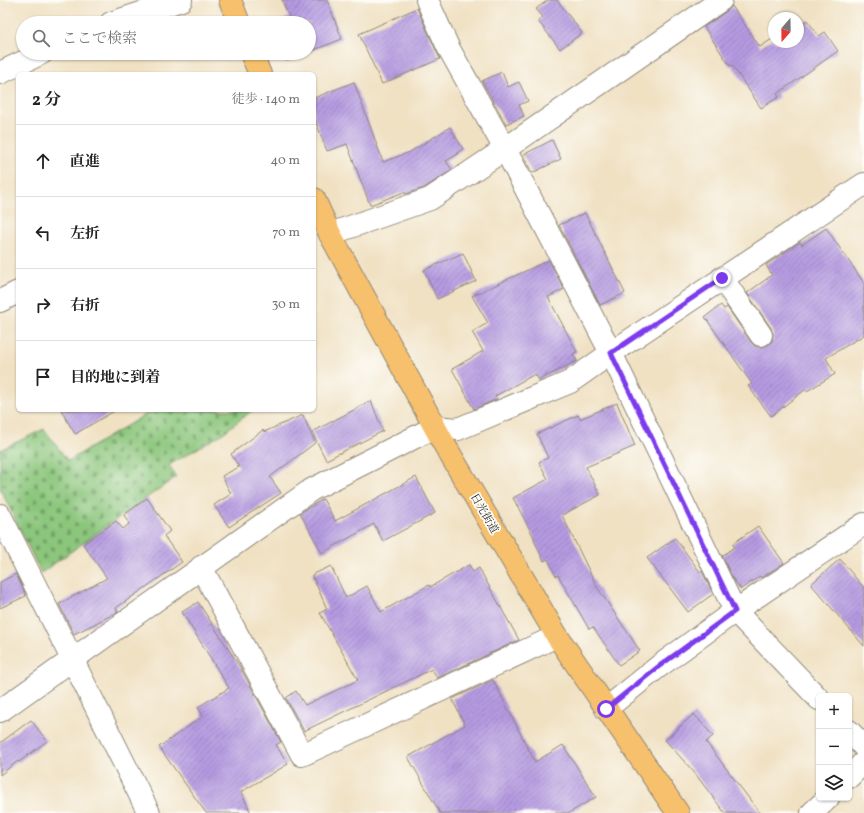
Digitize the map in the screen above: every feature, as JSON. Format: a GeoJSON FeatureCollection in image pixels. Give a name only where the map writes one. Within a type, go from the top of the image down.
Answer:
{"type":"FeatureCollection","features":[{"type":"Feature","properties":{"kind":"highway"},"geometry":{"type":"LineString","coordinates":[[230,0],[236,16]]}},
{"type":"Feature","properties":{"kind":"highway"},"geometry":{"type":"LineString","coordinates":[[255,60],[259,72]]}},
{"type":"Feature","properties":{"kind":"highway","name":"日光街道"},"geometry":{"type":"LineString","coordinates":[[316,203],[330,234],[435,427],[557,636],[678,813]]}},
{"type":"Feature","properties":{"kind":"street"},"geometry":{"type":"LineString","coordinates":[[132,16],[181,0]]}},
{"type":"Feature","properties":{"kind":"street"},"geometry":{"type":"LineString","coordinates":[[428,0],[448,47],[505,149],[611,353],[735,611],[816,696]]}},
{"type":"Feature","properties":{"kind":"street"},"geometry":{"type":"LineString","coordinates":[[330,234],[430,199],[722,0]]}},
{"type":"Feature","properties":{"kind":"street"},"geometry":{"type":"LineString","coordinates":[[0,73],[27,60]]}},
{"type":"Feature","properties":{"kind":"street"},"geometry":{"type":"LineString","coordinates":[[0,711],[310,490],[435,427],[458,430],[570,382],[722,278],[864,184]]}},
{"type":"Feature","properties":{"kind":"street"},"geometry":{"type":"LineString","coordinates":[[722,278],[761,335]]}},
{"type":"Feature","properties":{"kind":"street"},"geometry":{"type":"LineString","coordinates":[[0,301],[16,293]]}},
{"type":"Feature","properties":{"kind":"street"},"geometry":{"type":"LineString","coordinates":[[0,515],[149,813]]}},
{"type":"Feature","properties":{"kind":"street"},"geometry":{"type":"LineString","coordinates":[[606,709],[658,667],[735,611],[864,524]]}},
{"type":"Feature","properties":{"kind":"street"},"geometry":{"type":"LineString","coordinates":[[201,567],[302,755],[557,636]]}},
{"type":"Feature","properties":{"kind":"street"},"geometry":{"type":"LineString","coordinates":[[852,734],[864,747]]}},
{"type":"Feature","properties":{"kind":"street"},"geometry":{"type":"LineString","coordinates":[[852,774],[864,762]]}},
{"type":"Feature","properties":{"kind":"street"},"geometry":{"type":"LineString","coordinates":[[812,813],[825,801]]}},
{"type":"Feature","properties":{"kind":"green space"},"geometry":{"type":"Polygon","coordinates":[[[150,412],[250,412],[219,436],[169,465],[176,477],[41,573],[0,488],[0,450],[44,429],[68,461],[150,412]]]}},
{"type":"Feature","properties":{"kind":"building"},"geometry":{"type":"Polygon","coordinates":[[[282,0],[327,0],[342,39],[316,49],[316,16],[289,16],[282,0]]]}},
{"type":"Feature","properties":{"kind":"building"},"geometry":{"type":"Polygon","coordinates":[[[548,0],[557,0],[582,33],[560,49],[538,21],[543,17],[536,9],[548,0]]]}},
{"type":"Feature","properties":{"kind":"building"},"geometry":{"type":"Polygon","coordinates":[[[732,6],[760,47],[768,42],[768,48],[804,48],[804,22],[807,20],[819,36],[825,32],[838,51],[777,94],[779,97],[761,108],[704,27],[732,6]]]}},
{"type":"Feature","properties":{"kind":"building"},"geometry":{"type":"Polygon","coordinates":[[[417,8],[440,59],[382,84],[359,34],[417,8]]]}},
{"type":"Feature","properties":{"kind":"building"},"geometry":{"type":"Polygon","coordinates":[[[502,72],[508,87],[519,82],[528,101],[519,105],[524,116],[506,124],[482,81],[502,72]]]}},
{"type":"Feature","properties":{"kind":"building"},"geometry":{"type":"Polygon","coordinates":[[[354,82],[383,162],[410,152],[450,127],[463,149],[457,153],[458,154],[446,161],[452,170],[424,188],[405,194],[404,192],[370,205],[347,144],[327,151],[316,122],[316,97],[354,82]]]}},
{"type":"Feature","properties":{"kind":"building"},"geometry":{"type":"Polygon","coordinates":[[[552,140],[561,159],[532,173],[523,155],[552,140]]]}},
{"type":"Feature","properties":{"kind":"building"},"geometry":{"type":"Polygon","coordinates":[[[585,213],[625,293],[600,305],[559,225],[585,213]]]}},
{"type":"Feature","properties":{"kind":"building"},"geometry":{"type":"Polygon","coordinates":[[[826,228],[864,283],[864,335],[826,358],[835,374],[807,391],[806,389],[771,416],[748,386],[752,384],[705,317],[721,305],[724,309],[727,307],[755,346],[762,347],[768,345],[772,341],[773,334],[771,328],[747,293],[772,275],[766,265],[800,242],[802,245],[826,228]]]}},
{"type":"Feature","properties":{"kind":"building"},"geometry":{"type":"Polygon","coordinates":[[[463,253],[476,281],[437,299],[424,270],[463,253]]]}},
{"type":"Feature","properties":{"kind":"building"},"geometry":{"type":"Polygon","coordinates":[[[549,260],[564,289],[548,297],[577,352],[573,354],[577,361],[539,380],[535,374],[495,396],[497,399],[474,409],[452,369],[483,351],[472,332],[488,323],[472,296],[549,260]]]}},
{"type":"Feature","properties":{"kind":"building"},"geometry":{"type":"Polygon","coordinates":[[[371,401],[383,431],[326,460],[312,432],[371,401]]]}},
{"type":"Feature","properties":{"kind":"building"},"geometry":{"type":"Polygon","coordinates":[[[617,403],[635,446],[586,467],[600,495],[562,515],[597,587],[640,651],[619,665],[593,627],[589,629],[558,575],[556,576],[548,559],[544,561],[534,540],[535,539],[513,498],[548,479],[539,462],[548,458],[537,434],[578,415],[580,419],[617,403]]]}},
{"type":"Feature","properties":{"kind":"building"},"geometry":{"type":"Polygon","coordinates":[[[62,412],[113,412],[75,434],[62,412]]]}},
{"type":"Feature","properties":{"kind":"building"},"geometry":{"type":"Polygon","coordinates":[[[303,415],[315,443],[270,477],[281,493],[229,527],[214,505],[231,494],[222,476],[239,467],[231,454],[263,430],[264,432],[303,415]]]}},
{"type":"Feature","properties":{"kind":"building"},"geometry":{"type":"Polygon","coordinates":[[[416,477],[435,513],[383,541],[374,524],[322,553],[300,513],[323,499],[335,521],[416,477]]]}},
{"type":"Feature","properties":{"kind":"building"},"geometry":{"type":"Polygon","coordinates":[[[147,498],[170,531],[164,536],[182,562],[116,608],[118,612],[74,634],[59,604],[107,578],[83,544],[116,521],[123,529],[129,524],[124,515],[147,498]]]}},
{"type":"Feature","properties":{"kind":"building"},"geometry":{"type":"Polygon","coordinates":[[[758,526],[784,563],[761,578],[760,576],[741,589],[733,579],[722,556],[735,547],[732,544],[758,526]]]}},
{"type":"Feature","properties":{"kind":"building"},"geometry":{"type":"Polygon","coordinates":[[[675,538],[700,572],[702,571],[713,594],[688,612],[647,558],[675,538]]]}},
{"type":"Feature","properties":{"kind":"building"},"geometry":{"type":"Polygon","coordinates":[[[840,559],[864,588],[864,646],[811,584],[840,559]]]}},
{"type":"Feature","properties":{"kind":"building"},"geometry":{"type":"Polygon","coordinates":[[[469,565],[473,572],[479,568],[519,640],[437,678],[432,669],[304,731],[286,698],[296,691],[305,705],[358,680],[320,613],[327,609],[312,575],[331,566],[346,598],[367,586],[381,612],[429,585],[430,587],[469,565]]]}},
{"type":"Feature","properties":{"kind":"building"},"geometry":{"type":"Polygon","coordinates":[[[16,574],[26,596],[0,608],[0,582],[16,574]]]}},
{"type":"Feature","properties":{"kind":"building"},"geometry":{"type":"Polygon","coordinates":[[[198,602],[240,667],[281,742],[276,745],[288,764],[241,792],[251,813],[206,813],[159,747],[203,716],[198,707],[229,688],[182,612],[198,602]]]}},
{"type":"Feature","properties":{"kind":"building"},"geometry":{"type":"Polygon","coordinates":[[[493,680],[535,762],[563,745],[596,797],[569,813],[440,813],[408,757],[465,725],[452,699],[493,680]]]}},
{"type":"Feature","properties":{"kind":"building"},"geometry":{"type":"Polygon","coordinates":[[[694,714],[713,736],[706,742],[760,813],[725,813],[693,771],[665,740],[694,714]]]}},
{"type":"Feature","properties":{"kind":"building"},"geometry":{"type":"Polygon","coordinates":[[[31,720],[47,741],[0,775],[0,743],[31,720]]]}},
{"type":"Feature","properties":{"kind":"route"},"geometry":{"type":"LineString","coordinates":[[606,709],[658,667],[735,611],[611,353],[722,278]]}}]}
